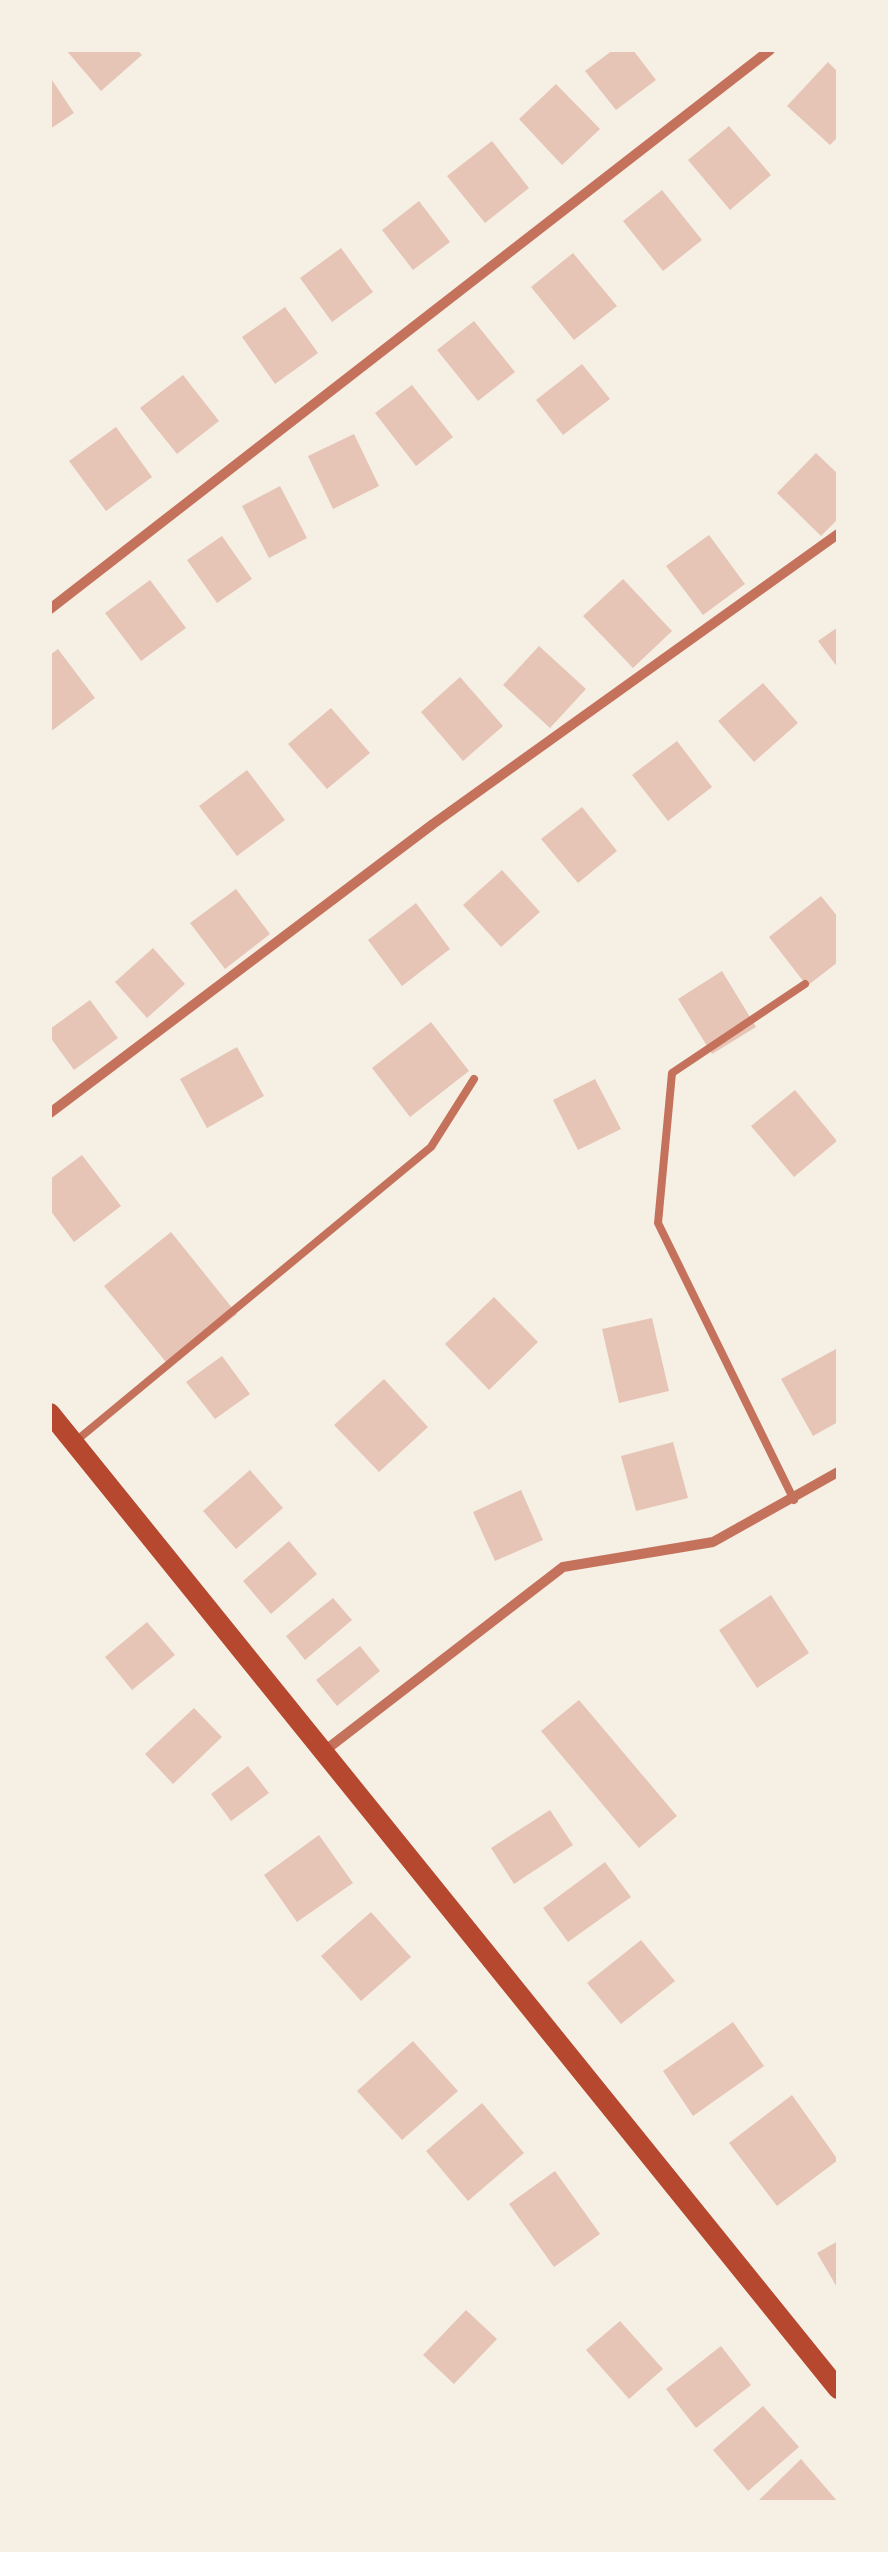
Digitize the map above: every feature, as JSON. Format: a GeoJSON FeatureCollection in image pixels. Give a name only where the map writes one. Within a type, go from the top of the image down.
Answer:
{"type":"FeatureCollection","features":[{"type":"Feature","properties":{"kind":"main road"},"geometry":{"type":"LineString","coordinates":[[50,1413],[838,2389]]}},
{"type":"Feature","properties":{"kind":"street"},"geometry":{"type":"LineString","coordinates":[[50,609],[770,50]]}},
{"type":"Feature","properties":{"kind":"street"},"geometry":{"type":"LineString","coordinates":[[50,1114],[434,824],[838,534]]}},
{"type":"Feature","properties":{"kind":"street"},"geometry":{"type":"LineString","coordinates":[[323,1752],[562,1568],[713,1542],[838,1472]]}},
{"type":"Feature","properties":{"kind":"lane"},"geometry":{"type":"LineString","coordinates":[[794,1500],[658,1223],[672,1074],[805,984]]}},
{"type":"Feature","properties":{"kind":"lane"},"geometry":{"type":"LineString","coordinates":[[74,1442],[432,1147],[474,1078]]}},
{"type":"Feature","properties":{"kind":"building"},"geometry":{"type":"Polygon","coordinates":[[[66,50],[137,50],[142,55],[101,91],[66,50]]]}},
{"type":"Feature","properties":{"kind":"building"},"geometry":{"type":"Polygon","coordinates":[[[613,50],[633,50],[656,80],[616,110],[585,71],[613,50]]]}},
{"type":"Feature","properties":{"kind":"building"},"geometry":{"type":"Polygon","coordinates":[[[828,62],[838,72],[838,137],[830,145],[787,106],[828,62]]]}},
{"type":"Feature","properties":{"kind":"building"},"geometry":{"type":"Polygon","coordinates":[[[50,77],[74,113],[50,129],[50,77]]]}},
{"type":"Feature","properties":{"kind":"building"},"geometry":{"type":"Polygon","coordinates":[[[556,84],[600,129],[562,165],[519,119],[556,84]]]}},
{"type":"Feature","properties":{"kind":"building"},"geometry":{"type":"Polygon","coordinates":[[[729,126],[771,175],[730,210],[688,160],[729,126]]]}},
{"type":"Feature","properties":{"kind":"building"},"geometry":{"type":"Polygon","coordinates":[[[492,141],[529,188],[485,223],[447,176],[492,141]]]}},
{"type":"Feature","properties":{"kind":"building"},"geometry":{"type":"Polygon","coordinates":[[[662,190],[702,240],[663,271],[623,221],[662,190]]]}},
{"type":"Feature","properties":{"kind":"building"},"geometry":{"type":"Polygon","coordinates":[[[419,201],[450,242],[413,270],[382,230],[419,201]]]}},
{"type":"Feature","properties":{"kind":"building"},"geometry":{"type":"Polygon","coordinates":[[[341,248],[373,292],[332,322],[300,278],[341,248]]]}},
{"type":"Feature","properties":{"kind":"building"},"geometry":{"type":"Polygon","coordinates":[[[573,253],[617,306],[574,340],[531,287],[573,253]]]}},
{"type":"Feature","properties":{"kind":"building"},"geometry":{"type":"Polygon","coordinates":[[[285,307],[318,353],[275,384],[242,337],[285,307]]]}},
{"type":"Feature","properties":{"kind":"building"},"geometry":{"type":"Polygon","coordinates":[[[474,321],[515,372],[478,401],[437,350],[474,321]]]}},
{"type":"Feature","properties":{"kind":"building"},"geometry":{"type":"Polygon","coordinates":[[[582,364],[610,399],[563,435],[536,400],[582,364]]]}},
{"type":"Feature","properties":{"kind":"building"},"geometry":{"type":"Polygon","coordinates":[[[183,375],[219,421],[177,454],[140,408],[183,375]]]}},
{"type":"Feature","properties":{"kind":"building"},"geometry":{"type":"Polygon","coordinates":[[[412,385],[453,437],[416,466],[375,413],[412,385]]]}},
{"type":"Feature","properties":{"kind":"building"},"geometry":{"type":"Polygon","coordinates":[[[116,427],[152,477],[106,511],[69,461],[116,427]]]}},
{"type":"Feature","properties":{"kind":"building"},"geometry":{"type":"Polygon","coordinates":[[[354,434],[379,486],[333,509],[308,456],[354,434]]]}},
{"type":"Feature","properties":{"kind":"building"},"geometry":{"type":"Polygon","coordinates":[[[816,453],[838,474],[838,519],[821,536],[777,493],[816,453]]]}},
{"type":"Feature","properties":{"kind":"building"},"geometry":{"type":"Polygon","coordinates":[[[280,486],[307,538],[269,558],[242,506],[280,486]]]}},
{"type":"Feature","properties":{"kind":"building"},"geometry":{"type":"Polygon","coordinates":[[[709,535],[745,584],[703,615],[666,566],[709,535]]]}},
{"type":"Feature","properties":{"kind":"building"},"geometry":{"type":"Polygon","coordinates":[[[222,536],[252,579],[217,603],[187,560],[222,536]]]}},
{"type":"Feature","properties":{"kind":"building"},"geometry":{"type":"Polygon","coordinates":[[[623,579],[672,631],[633,668],[583,616],[623,579]]]}},
{"type":"Feature","properties":{"kind":"building"},"geometry":{"type":"Polygon","coordinates":[[[150,580],[186,628],[141,661],[105,613],[150,580]]]}},
{"type":"Feature","properties":{"kind":"building"},"geometry":{"type":"Polygon","coordinates":[[[838,627],[838,668],[818,641],[838,627]]]}},
{"type":"Feature","properties":{"kind":"building"},"geometry":{"type":"Polygon","coordinates":[[[539,646],[586,689],[550,728],[503,685],[539,646]]]}},
{"type":"Feature","properties":{"kind":"building"},"geometry":{"type":"Polygon","coordinates":[[[58,649],[95,698],[50,732],[50,655],[58,649]]]}},
{"type":"Feature","properties":{"kind":"building"},"geometry":{"type":"Polygon","coordinates":[[[460,677],[503,726],[463,761],[421,712],[460,677]]]}},
{"type":"Feature","properties":{"kind":"building"},"geometry":{"type":"Polygon","coordinates":[[[763,683],[798,723],[754,762],[718,721],[763,683]]]}},
{"type":"Feature","properties":{"kind":"building"},"geometry":{"type":"Polygon","coordinates":[[[331,708],[370,753],[327,789],[288,744],[331,708]]]}},
{"type":"Feature","properties":{"kind":"building"},"geometry":{"type":"Polygon","coordinates":[[[677,741],[712,787],[668,821],[632,775],[677,741]]]}},
{"type":"Feature","properties":{"kind":"building"},"geometry":{"type":"Polygon","coordinates":[[[247,770],[285,820],[237,856],[199,806],[247,770]]]}},
{"type":"Feature","properties":{"kind":"building"},"geometry":{"type":"Polygon","coordinates":[[[582,807],[617,851],[578,883],[541,839],[582,807]]]}},
{"type":"Feature","properties":{"kind":"building"},"geometry":{"type":"Polygon","coordinates":[[[502,870],[540,912],[501,947],[463,905],[502,870]]]}},
{"type":"Feature","properties":{"kind":"building"},"geometry":{"type":"Polygon","coordinates":[[[236,889],[270,934],[225,969],[190,923],[236,889]]]}},
{"type":"Feature","properties":{"kind":"building"},"geometry":{"type":"Polygon","coordinates":[[[821,896],[838,917],[838,962],[807,986],[769,937],[821,896]]]}},
{"type":"Feature","properties":{"kind":"building"},"geometry":{"type":"Polygon","coordinates":[[[416,903],[450,949],[402,986],[368,940],[416,903]]]}},
{"type":"Feature","properties":{"kind":"building"},"geometry":{"type":"Polygon","coordinates":[[[153,948],[185,984],[147,1018],[115,982],[153,948]]]}},
{"type":"Feature","properties":{"kind":"building"},"geometry":{"type":"Polygon","coordinates":[[[722,971],[756,1027],[712,1054],[678,999],[722,971]]]}},
{"type":"Feature","properties":{"kind":"building"},"geometry":{"type":"Polygon","coordinates":[[[90,1000],[118,1038],[74,1070],[50,1037],[50,1029],[90,1000]]]}},
{"type":"Feature","properties":{"kind":"building"},"geometry":{"type":"Polygon","coordinates":[[[431,1022],[469,1071],[410,1117],[372,1068],[431,1022]]]}},
{"type":"Feature","properties":{"kind":"building"},"geometry":{"type":"Polygon","coordinates":[[[237,1047],[264,1096],[207,1128],[180,1079],[237,1047]]]}},
{"type":"Feature","properties":{"kind":"building"},"geometry":{"type":"Polygon","coordinates":[[[595,1079],[621,1129],[578,1150],[553,1100],[595,1079]]]}},
{"type":"Feature","properties":{"kind":"building"},"geometry":{"type":"Polygon","coordinates":[[[795,1090],[837,1141],[794,1177],[751,1126],[795,1090]]]}},
{"type":"Feature","properties":{"kind":"building"},"geometry":{"type":"Polygon","coordinates":[[[82,1155],[121,1206],[74,1242],[50,1210],[50,1179],[82,1155]]]}},
{"type":"Feature","properties":{"kind":"building"},"geometry":{"type":"Polygon","coordinates":[[[171,1232],[237,1314],[170,1367],[104,1286],[171,1232]]]}},
{"type":"Feature","properties":{"kind":"building"},"geometry":{"type":"Polygon","coordinates":[[[494,1297],[538,1342],[489,1390],[445,1344],[494,1297]]]}},
{"type":"Feature","properties":{"kind":"building"},"geometry":{"type":"Polygon","coordinates":[[[652,1318],[669,1391],[619,1403],[602,1329],[652,1318]]]}},
{"type":"Feature","properties":{"kind":"building"},"geometry":{"type":"Polygon","coordinates":[[[838,1348],[838,1422],[813,1436],[781,1379],[838,1348]]]}},
{"type":"Feature","properties":{"kind":"building"},"geometry":{"type":"Polygon","coordinates":[[[222,1356],[250,1394],[215,1419],[186,1382],[222,1356]]]}},
{"type":"Feature","properties":{"kind":"building"},"geometry":{"type":"Polygon","coordinates":[[[384,1379],[428,1427],[379,1472],[334,1425],[384,1379]]]}},
{"type":"Feature","properties":{"kind":"building"},"geometry":{"type":"Polygon","coordinates":[[[673,1442],[688,1498],[636,1511],[621,1456],[673,1442]]]}},
{"type":"Feature","properties":{"kind":"building"},"geometry":{"type":"Polygon","coordinates":[[[250,1470],[283,1508],[236,1549],[203,1511],[250,1470]]]}},
{"type":"Feature","properties":{"kind":"building"},"geometry":{"type":"Polygon","coordinates":[[[521,1490],[543,1540],[495,1561],[473,1512],[521,1490]]]}},
{"type":"Feature","properties":{"kind":"building"},"geometry":{"type":"Polygon","coordinates":[[[289,1541],[317,1574],[271,1614],[243,1581],[289,1541]]]}},
{"type":"Feature","properties":{"kind":"building"},"geometry":{"type":"Polygon","coordinates":[[[771,1595],[809,1653],[757,1688],[719,1630],[771,1595]]]}},
{"type":"Feature","properties":{"kind":"building"},"geometry":{"type":"Polygon","coordinates":[[[333,1598],[352,1620],[305,1660],[286,1636],[333,1598]]]}},
{"type":"Feature","properties":{"kind":"building"},"geometry":{"type":"Polygon","coordinates":[[[147,1622],[175,1655],[132,1690],[105,1657],[147,1622]]]}},
{"type":"Feature","properties":{"kind":"building"},"geometry":{"type":"Polygon","coordinates":[[[360,1646],[380,1671],[337,1706],[316,1680],[360,1646]]]}},
{"type":"Feature","properties":{"kind":"building"},"geometry":{"type":"Polygon","coordinates":[[[579,1700],[677,1816],[639,1848],[541,1731],[579,1700]]]}},
{"type":"Feature","properties":{"kind":"building"},"geometry":{"type":"Polygon","coordinates":[[[194,1708],[222,1737],[173,1784],[145,1754],[194,1708]]]}},
{"type":"Feature","properties":{"kind":"building"},"geometry":{"type":"Polygon","coordinates":[[[248,1766],[269,1793],[231,1821],[211,1794],[248,1766]]]}},
{"type":"Feature","properties":{"kind":"building"},"geometry":{"type":"Polygon","coordinates":[[[550,1810],[573,1845],[514,1884],[491,1848],[550,1810]]]}},
{"type":"Feature","properties":{"kind":"building"},"geometry":{"type":"Polygon","coordinates":[[[319,1835],[353,1883],[297,1922],[264,1875],[319,1835]]]}},
{"type":"Feature","properties":{"kind":"building"},"geometry":{"type":"Polygon","coordinates":[[[605,1862],[631,1897],[568,1942],[543,1908],[605,1862]]]}},
{"type":"Feature","properties":{"kind":"building"},"geometry":{"type":"Polygon","coordinates":[[[371,1912],[411,1957],[361,2001],[321,1956],[371,1912]]]}},
{"type":"Feature","properties":{"kind":"building"},"geometry":{"type":"Polygon","coordinates":[[[641,1940],[675,1981],[621,2024],[587,1983],[641,1940]]]}},
{"type":"Feature","properties":{"kind":"building"},"geometry":{"type":"Polygon","coordinates":[[[733,2022],[764,2066],[693,2116],[663,2071],[733,2022]]]}},
{"type":"Feature","properties":{"kind":"building"},"geometry":{"type":"Polygon","coordinates":[[[413,2041],[458,2091],[402,2140],[357,2091],[413,2041]]]}},
{"type":"Feature","properties":{"kind":"building"},"geometry":{"type":"Polygon","coordinates":[[[792,2095],[838,2160],[777,2206],[729,2143],[792,2095]]]}},
{"type":"Feature","properties":{"kind":"building"},"geometry":{"type":"Polygon","coordinates":[[[482,2103],[524,2153],[468,2201],[426,2151],[482,2103]]]}},
{"type":"Feature","properties":{"kind":"building"},"geometry":{"type":"Polygon","coordinates":[[[555,2171],[600,2234],[554,2267],[509,2204],[555,2171]]]}},
{"type":"Feature","properties":{"kind":"building"},"geometry":{"type":"Polygon","coordinates":[[[838,2241],[838,2289],[817,2253],[838,2241]]]}},
{"type":"Feature","properties":{"kind":"building"},"geometry":{"type":"Polygon","coordinates":[[[466,2310],[497,2339],[454,2384],[423,2355],[466,2310]]]}},
{"type":"Feature","properties":{"kind":"building"},"geometry":{"type":"Polygon","coordinates":[[[620,2321],[663,2369],[629,2399],[586,2350],[620,2321]]]}},
{"type":"Feature","properties":{"kind":"building"},"geometry":{"type":"Polygon","coordinates":[[[721,2346],[751,2385],[696,2428],[666,2389],[721,2346]]]}},
{"type":"Feature","properties":{"kind":"building"},"geometry":{"type":"Polygon","coordinates":[[[763,2406],[799,2447],[748,2491],[713,2450],[763,2406]]]}},
{"type":"Feature","properties":{"kind":"building"},"geometry":{"type":"Polygon","coordinates":[[[801,2459],[838,2502],[757,2502],[801,2459]]]}}]}
